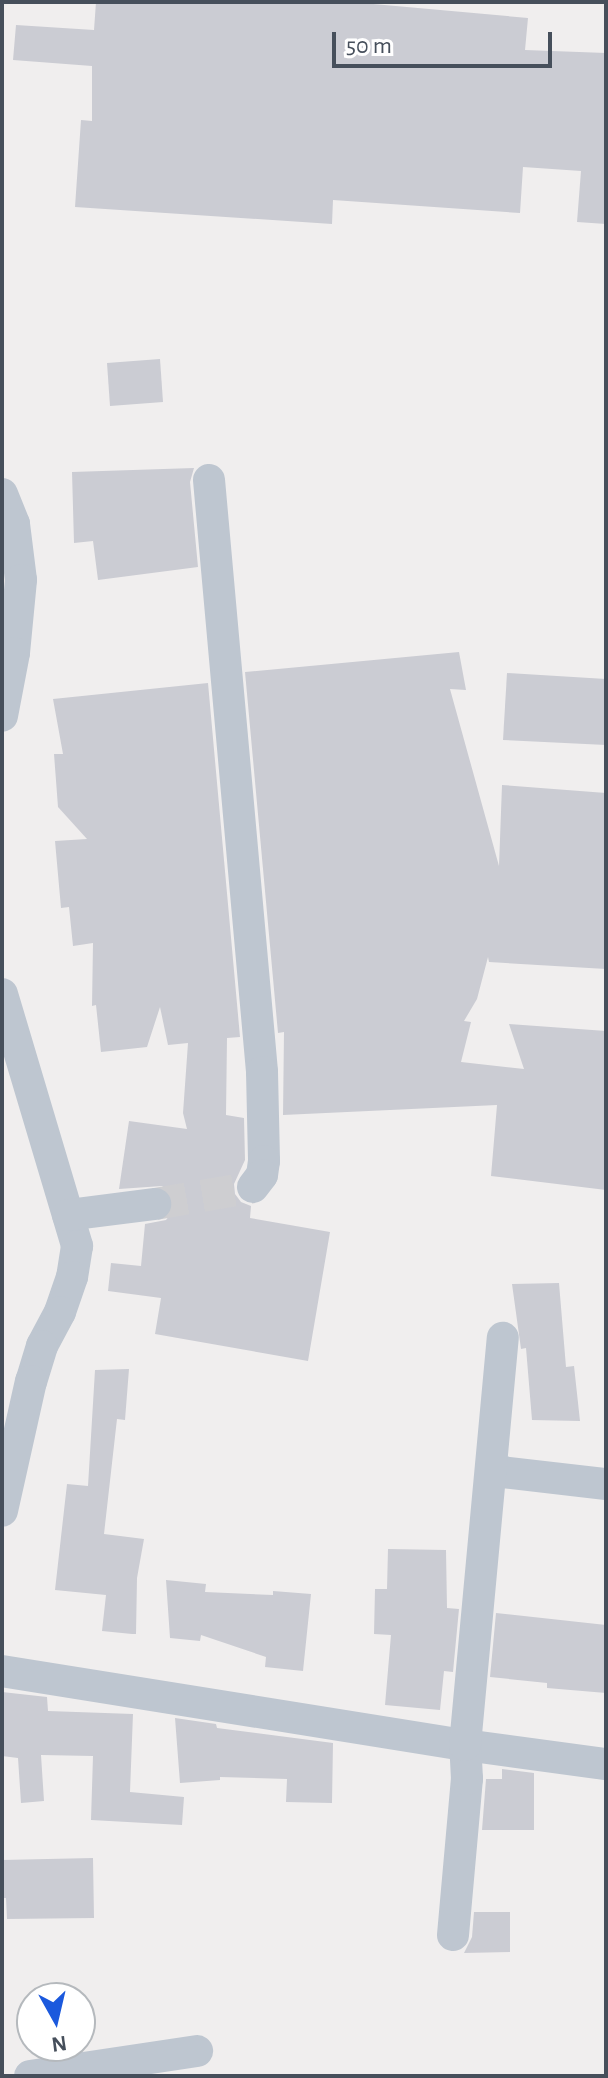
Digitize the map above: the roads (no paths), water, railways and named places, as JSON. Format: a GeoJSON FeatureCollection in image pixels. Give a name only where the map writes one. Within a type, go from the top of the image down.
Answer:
{"type":"FeatureCollection","features":[{"type":"Feature","properties":{"kind":"street"},"geometry":{"type":"LineString","coordinates":[[209,480],[262,1072],[264,1161],[262,1175],[253,1187]]}},
{"type":"Feature","properties":{"kind":"street"},"geometry":{"type":"LineString","coordinates":[[2,494],[14,524],[21,580],[14,653],[2,716]]}},
{"type":"Feature","properties":{"kind":"street"},"geometry":{"type":"LineString","coordinates":[[2,994],[77,1246],[72,1277],[60,1312],[42,1346],[16,1376],[2,1511]]}},
{"type":"Feature","properties":{"kind":"street"},"geometry":{"type":"LineString","coordinates":[[68,1215],[155,1204]]}},
{"type":"Feature","properties":{"kind":"street"},"geometry":{"type":"LineString","coordinates":[[453,1935],[467,1779],[465,1745],[493,1471],[503,1338]]}},
{"type":"Feature","properties":{"kind":"street"},"geometry":{"type":"LineString","coordinates":[[493,1471],[606,1484]]}},
{"type":"Feature","properties":{"kind":"street"},"geometry":{"type":"LineString","coordinates":[[2,1671],[465,1745],[606,1764]]}},
{"type":"Feature","properties":{"kind":"street"},"geometry":{"type":"LineString","coordinates":[[30,2076],[197,2051]]}},
{"type":"Feature","properties":{"kind":"tunnel"},"geometry":{"type":"LineString","coordinates":[[155,1204],[253,1187]]}}]}
